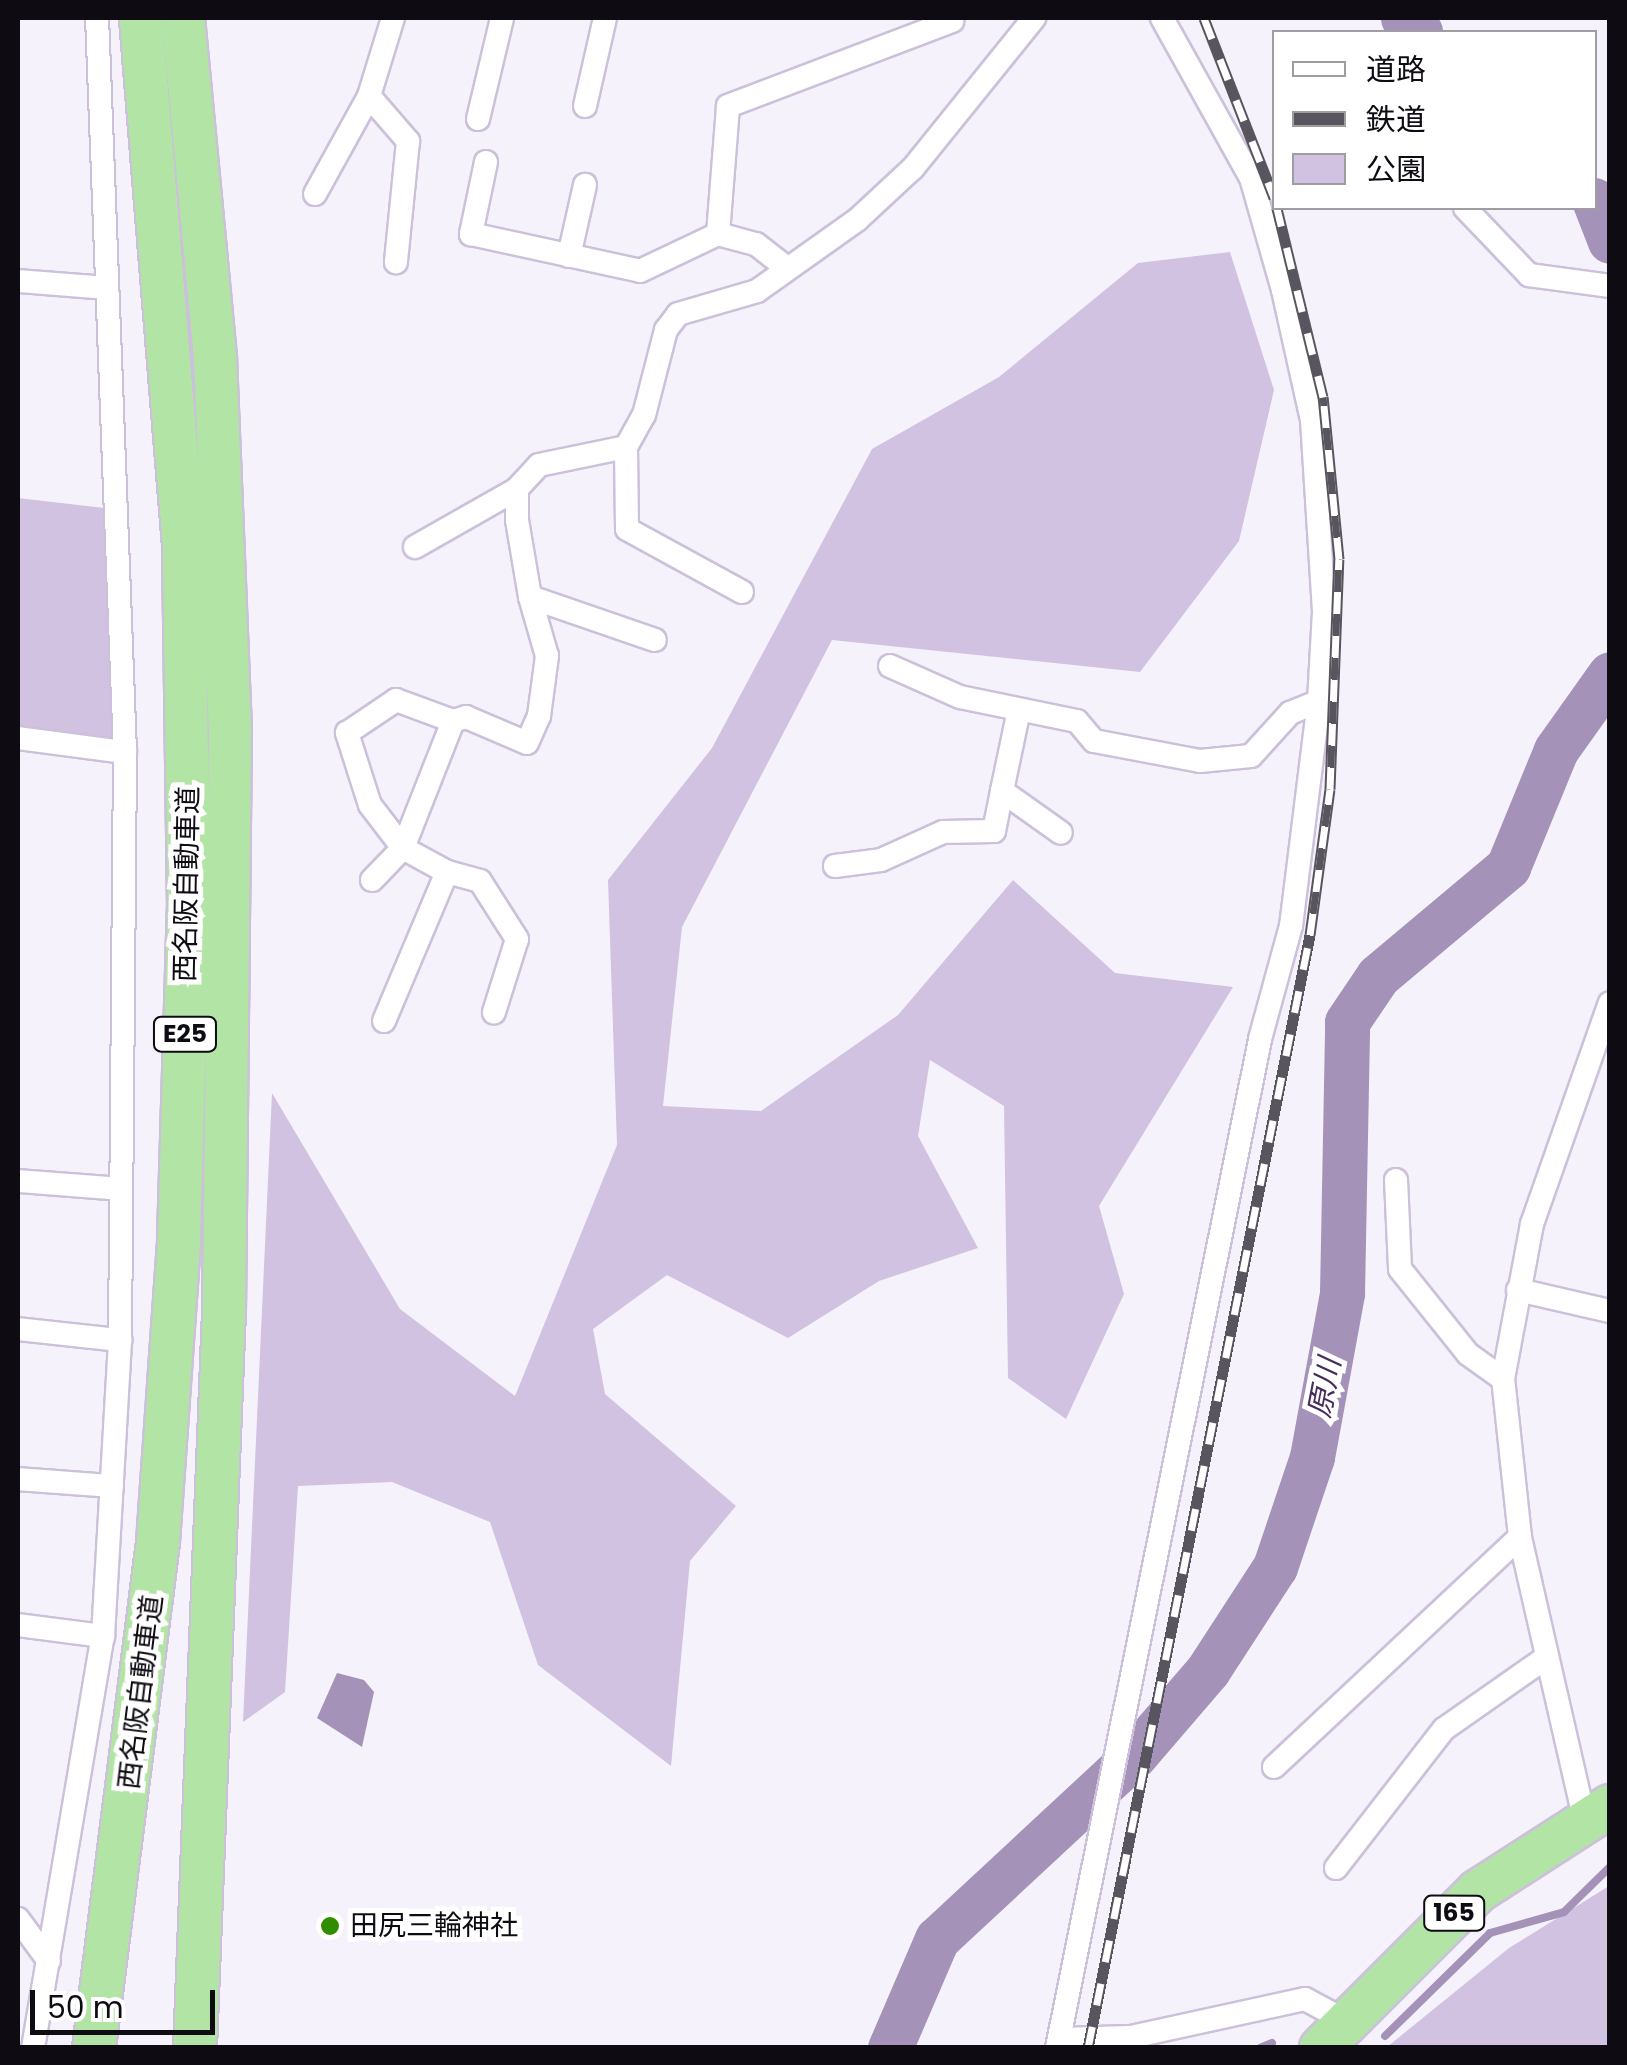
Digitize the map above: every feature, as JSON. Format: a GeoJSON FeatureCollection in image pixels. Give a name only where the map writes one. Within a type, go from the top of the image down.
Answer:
{"type":"FeatureCollection","features":[{"type":"Feature","properties":{"kind":"highway","name":"西名阪自動車道"},"geometry":{"type":"LineString","coordinates":[[94,2048],[158,1542],[189,908],[184,546],[141,18]]}},
{"type":"Feature","properties":{"kind":"highway","name":"西名阪自動車道"},"geometry":{"type":"LineString","coordinates":[[183,18],[215,357],[230,730],[224,1310],[195,2048]]}},
{"type":"Feature","properties":{"kind":"highway","name":"165"},"geometry":{"type":"LineString","coordinates":[[1334,2034],[1478,1891],[1597,1811]]}},
{"type":"Feature","properties":{"kind":"street"},"geometry":{"type":"LineString","coordinates":[[33,2048],[103,1636],[120,1340],[125,752],[96,18]]}},
{"type":"Feature","properties":{"kind":"street"},"geometry":{"type":"LineString","coordinates":[[316,194],[369,96],[393,18]]}},
{"type":"Feature","properties":{"kind":"street"},"geometry":{"type":"LineString","coordinates":[[478,119],[502,18]]}},
{"type":"Feature","properties":{"kind":"street"},"geometry":{"type":"LineString","coordinates":[[584,106],[605,18]]}},
{"type":"Feature","properties":{"kind":"street"},"geometry":{"type":"LineString","coordinates":[[742,592],[627,529],[626,447],[678,314],[757,292],[785,267],[857,220],[913,168],[1034,18]]}},
{"type":"Feature","properties":{"kind":"street"},"geometry":{"type":"LineString","coordinates":[[1162,18],[1263,175],[1312,420],[1324,611],[1319,701],[1291,926],[1260,1039],[1058,2043],[1131,2038],[1305,1999],[1334,2034]]}},
{"type":"Feature","properties":{"kind":"street"},"geometry":{"type":"LineString","coordinates":[[718,234],[728,106],[952,21]]}},
{"type":"Feature","properties":{"kind":"street"},"geometry":{"type":"LineString","coordinates":[[369,96],[408,141],[396,262]]}},
{"type":"Feature","properties":{"kind":"street"},"geometry":{"type":"LineString","coordinates":[[486,162],[470,234],[640,271],[718,234],[756,244],[785,267]]}},
{"type":"Feature","properties":{"kind":"street"},"geometry":{"type":"LineString","coordinates":[[569,256],[585,186]]}},
{"type":"Feature","properties":{"kind":"street"},"geometry":{"type":"LineString","coordinates":[[1467,210],[1530,276],[1582,286],[1610,286]]}},
{"type":"Feature","properties":{"kind":"street"},"geometry":{"type":"LineString","coordinates":[[18,280],[106,288]]}},
{"type":"Feature","properties":{"kind":"street"},"geometry":{"type":"LineString","coordinates":[[415,547],[516,489],[539,465],[626,447]]}},
{"type":"Feature","properties":{"kind":"street"},"geometry":{"type":"LineString","coordinates":[[372,880],[403,848],[453,722],[466,716],[528,743],[547,656],[530,597],[516,489]]}},
{"type":"Feature","properties":{"kind":"street"},"geometry":{"type":"LineString","coordinates":[[530,597],[655,640]]}},
{"type":"Feature","properties":{"kind":"street"},"geometry":{"type":"LineString","coordinates":[[890,666],[960,697],[1077,722],[1094,741],[1233,764],[1251,756],[1290,712],[1319,701]]}},
{"type":"Feature","properties":{"kind":"street"},"geometry":{"type":"LineString","coordinates":[[453,722],[396,700],[347,733],[370,805],[403,848],[447,872],[480,881],[517,938],[494,1012]]}},
{"type":"Feature","properties":{"kind":"street"},"geometry":{"type":"LineString","coordinates":[[835,866],[881,860],[943,832],[994,831],[1019,710]]}},
{"type":"Feature","properties":{"kind":"street"},"geometry":{"type":"LineString","coordinates":[[18,738],[125,752]]}},
{"type":"Feature","properties":{"kind":"street"},"geometry":{"type":"LineString","coordinates":[[1002,791],[1061,833]]}},
{"type":"Feature","properties":{"kind":"street"},"geometry":{"type":"LineString","coordinates":[[384,1020],[447,872]]}},
{"type":"Feature","properties":{"kind":"street"},"geometry":{"type":"LineString","coordinates":[[1597,1811],[1544,1659],[1520,1536],[1503,1379],[1518,1290],[1552,1153],[1610,1003]]}},
{"type":"Feature","properties":{"kind":"street"},"geometry":{"type":"LineString","coordinates":[[1396,1180],[1400,1269],[1468,1354],[1503,1379]]}},
{"type":"Feature","properties":{"kind":"street"},"geometry":{"type":"LineString","coordinates":[[18,1182],[121,1189]]}},
{"type":"Feature","properties":{"kind":"street"},"geometry":{"type":"LineString","coordinates":[[1518,1290],[1610,1312]]}},
{"type":"Feature","properties":{"kind":"street"},"geometry":{"type":"LineString","coordinates":[[18,1330],[120,1340]]}},
{"type":"Feature","properties":{"kind":"street"},"geometry":{"type":"LineString","coordinates":[[18,1479],[112,1486]]}},
{"type":"Feature","properties":{"kind":"street"},"geometry":{"type":"LineString","coordinates":[[1274,1767],[1520,1536]]}},
{"type":"Feature","properties":{"kind":"street"},"geometry":{"type":"LineString","coordinates":[[18,1625],[103,1636]]}},
{"type":"Feature","properties":{"kind":"street"},"geometry":{"type":"LineString","coordinates":[[1336,1868],[1444,1729],[1544,1659]]}},
{"type":"Feature","properties":{"kind":"street"},"geometry":{"type":"LineString","coordinates":[[18,1918],[50,1962]]}},
{"type":"Feature","properties":{"kind":"green space"},"geometry":{"type":"Polygon","coordinates":[[[1230,252],[1274,390],[1239,541],[1140,672],[832,640],[682,927],[663,1106],[761,1111],[898,1015],[1013,880],[1115,973],[1233,987],[1099,1206],[1124,1294],[1066,1419],[1008,1378],[1004,1106],[930,1060],[918,1136],[978,1248],[879,1281],[788,1338],[667,1275],[593,1329],[605,1394],[736,1506],[690,1561],[671,1766],[538,1665],[490,1522],[392,1482],[298,1486],[285,1692],[243,1722],[272,1093],[400,1309],[515,1396],[617,1145],[608,880],[712,748],[872,449],[999,377],[1138,263],[1230,252]]]}},
{"type":"Feature","properties":{"kind":"green space"},"geometry":{"type":"Polygon","coordinates":[[[18,498],[104,508],[112,741],[18,729],[18,498]]]}},
{"type":"Feature","properties":{"kind":"green space"},"geometry":{"type":"Polygon","coordinates":[[[1609,1886],[1609,2047],[1387,2047],[1509,1948],[1609,1886]]]}},
{"type":"Feature","properties":{"kind":"shaded area"},"geometry":{"type":"Polygon","coordinates":[[[337,1673],[364,1680],[374,1692],[362,1747],[317,1718],[337,1673]]]}},
{"type":"Feature","properties":{"kind":"waterway","name":"原川"},"geometry":{"type":"LineString","coordinates":[[1403,18],[1418,30]]}},
{"type":"Feature","properties":{"kind":"waterway","name":"原川"},"geometry":{"type":"LineString","coordinates":[[1597,208],[1610,241]]}},
{"type":"Feature","properties":{"kind":"waterway","name":"原川"},"geometry":{"type":"LineString","coordinates":[[890,2048],[937,1939],[1135,1755],[1208,1670],[1275,1567],[1312,1457],[1342,1293],[1347,1022],[1378,976],[1508,867],[1556,750],[1610,674]]}},
{"type":"Feature","properties":{"kind":"waterway"},"geometry":{"type":"LineString","coordinates":[[1385,2036],[1490,1933],[1564,1912],[1610,1867]]}},
{"type":"Feature","properties":{"kind":"waterway"},"geometry":{"type":"LineString","coordinates":[[1260,2048],[1272,2043]]}},
{"type":"Feature","properties":{"kind":"railway"},"geometry":{"type":"LineString","coordinates":[[1204,18],[1272,193]]}},
{"type":"Feature","properties":{"kind":"railway"},"geometry":{"type":"LineString","coordinates":[[1088,2048],[1310,935],[1330,789],[1339,559],[1323,397],[1277,210]]}},
{"type":"Feature","properties":{"kind":"place","name":"田尻三輪神社"},"geometry":{"type":"Point","coordinates":[330,1926]}}]}
